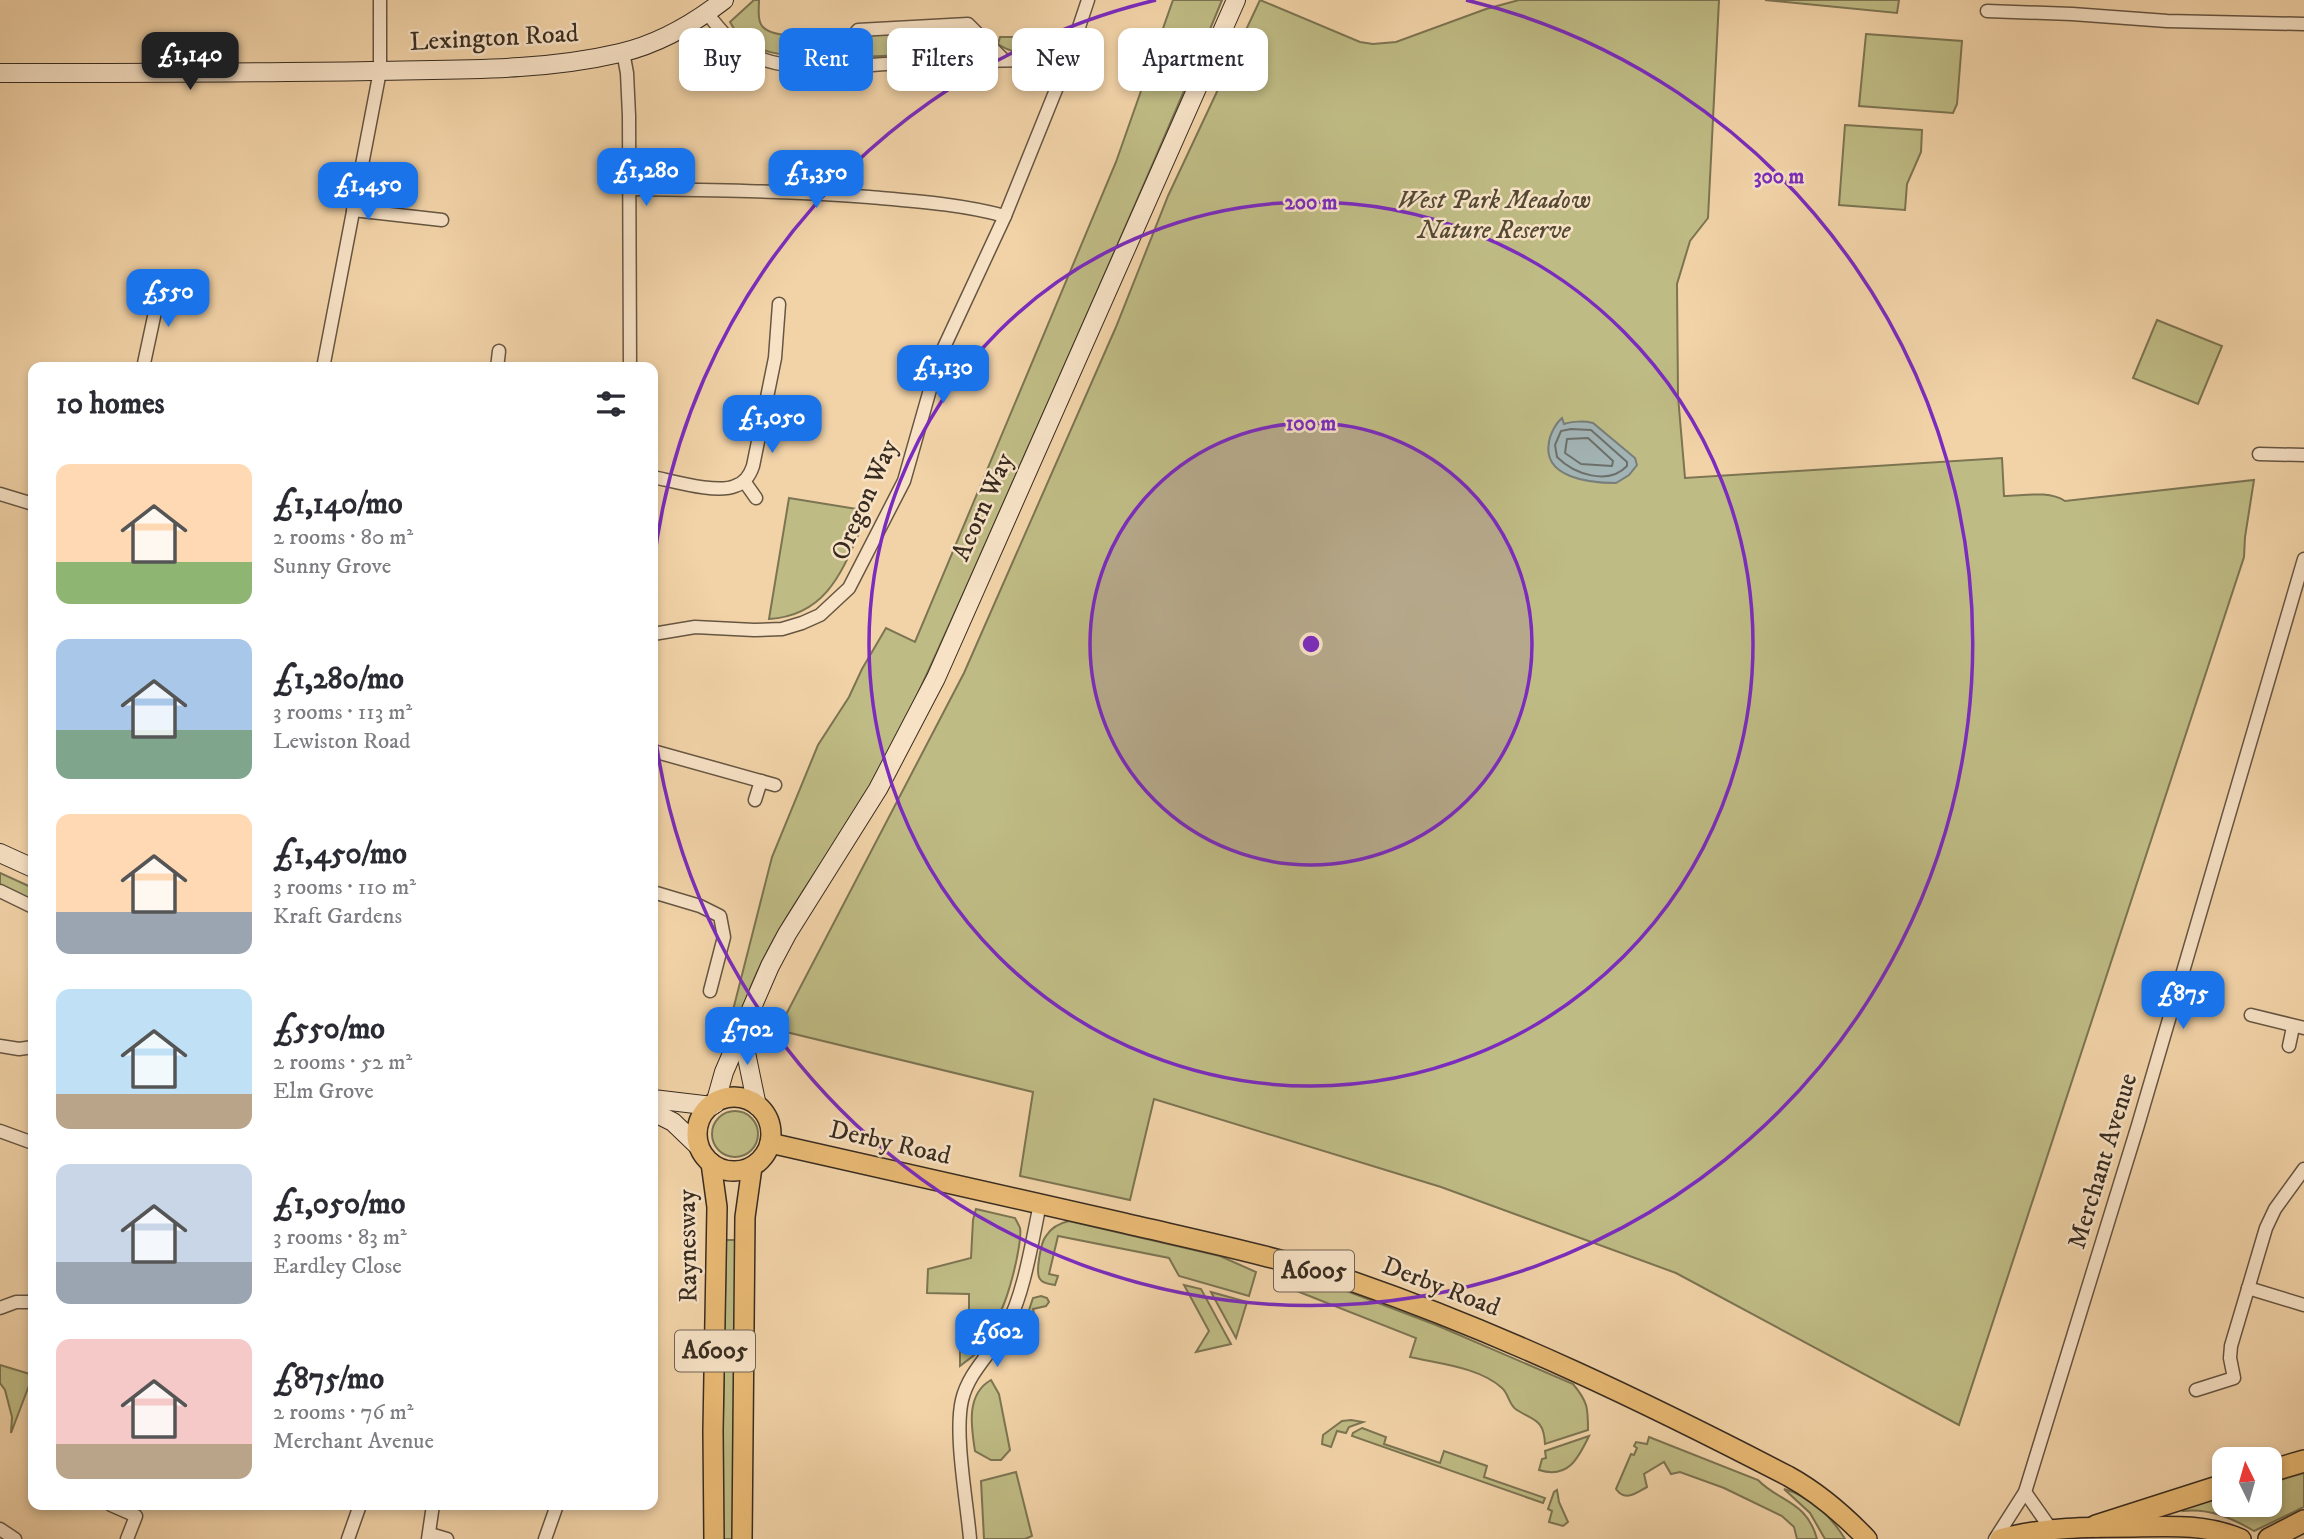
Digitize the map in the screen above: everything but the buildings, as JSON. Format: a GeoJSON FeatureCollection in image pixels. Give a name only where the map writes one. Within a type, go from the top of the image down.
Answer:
{"type":"FeatureCollection","features":[{"type":"Feature","properties":{"kind":"highway"},"geometry":{"type":"LineString","coordinates":[[2282,1467],[2304,1461]]}},
{"type":"Feature","properties":{"kind":"highway"},"geometry":{"type":"LineString","coordinates":[[2096,1526],[2212,1489]]}},
{"type":"Feature","properties":{"kind":"highway"},"geometry":{"type":"LineString","coordinates":[[2276,1536],[2304,1521]]}},
{"type":"Feature","properties":{"kind":"main road"},"geometry":{"type":"LineString","coordinates":[[699,1147],[699,1126],[706,1110],[727,1098],[741,1098],[757,1106],[769,1121],[771,1143],[765,1155],[752,1167],[731,1171],[711,1163]]}},
{"type":"Feature","properties":{"kind":"main road","name":"Derby Road"},"geometry":{"type":"LineString","coordinates":[[771,1143],[1208,1242],[1351,1281],[1434,1311],[1621,1392],[1788,1476],[1821,1496],[1867,1539]]}},
{"type":"Feature","properties":{"kind":"main road","name":"A6005"},"geometry":{"type":"LineString","coordinates":[[699,1147],[703,1156],[711,1163]]}},
{"type":"Feature","properties":{"kind":"main road","name":"Raynesway"},"geometry":{"type":"LineString","coordinates":[[711,1163],[717,1207],[714,1539]]}},
{"type":"Feature","properties":{"kind":"main road","name":"Raynesway"},"geometry":{"type":"LineString","coordinates":[[742,1539],[746,1217],[752,1167]]}},
{"type":"Feature","properties":{"kind":"main road","name":"Derby Road"},"geometry":{"type":"LineString","coordinates":[[1821,1496],[1852,1539]]}},
{"type":"Feature","properties":{"kind":"main road"},"geometry":{"type":"LineString","coordinates":[[1998,1539],[2026,1532],[2096,1526],[2200,1527],[2241,1539]]}},
{"type":"Feature","properties":{"kind":"street"},"geometry":{"type":"LineString","coordinates":[[324,362],[380,71],[380,0]]}},
{"type":"Feature","properties":{"kind":"street","name":"Lexington Road"},"geometry":{"type":"LineString","coordinates":[[0,73],[380,71],[499,69],[554,65],[623,52],[681,30],[724,0]]}},
{"type":"Feature","properties":{"kind":"street","name":"Oregon Way"},"geometry":{"type":"LineString","coordinates":[[1079,28],[1088,0]]}},
{"type":"Feature","properties":{"kind":"street","name":"Acorn Way"},"geometry":{"type":"LineString","coordinates":[[713,1105],[724,1072],[770,966],[787,934],[878,789],[936,678],[1236,0]]}},
{"type":"Feature","properties":{"kind":"street"},"geometry":{"type":"LineString","coordinates":[[1987,11],[2071,13],[2167,21],[2304,23]]}},
{"type":"Feature","properties":{"kind":"street"},"geometry":{"type":"LineString","coordinates":[[707,13],[735,44],[754,56],[779,64]]}},
{"type":"Feature","properties":{"kind":"street"},"geometry":{"type":"LineString","coordinates":[[873,29],[968,24],[1004,60]]}},
{"type":"Feature","properties":{"kind":"street"},"geometry":{"type":"LineString","coordinates":[[623,52],[627,73],[630,362]]}},
{"type":"Feature","properties":{"kind":"street"},"geometry":{"type":"LineString","coordinates":[[873,64],[1012,60]]}},
{"type":"Feature","properties":{"kind":"street","name":"Oregon Way"},"geometry":{"type":"LineString","coordinates":[[658,633],[695,627],[754,630],[782,628],[812,619],[841,597],[855,579],[904,481],[939,358],[1006,216],[1056,91]]}},
{"type":"Feature","properties":{"kind":"street"},"geometry":{"type":"LineString","coordinates":[[629,189],[843,195],[934,203],[1006,216]]}},
{"type":"Feature","properties":{"kind":"street"},"geometry":{"type":"LineString","coordinates":[[353,210],[442,220]]}},
{"type":"Feature","properties":{"kind":"street"},"geometry":{"type":"LineString","coordinates":[[144,362],[161,284]]}},
{"type":"Feature","properties":{"kind":"street"},"geometry":{"type":"LineString","coordinates":[[658,478],[721,488],[733,488],[744,481],[753,466],[775,358],[779,304]]}},
{"type":"Feature","properties":{"kind":"street"},"geometry":{"type":"LineString","coordinates":[[498,362],[499,351]]}},
{"type":"Feature","properties":{"kind":"street"},"geometry":{"type":"LineString","coordinates":[[2259,454],[2304,455]]}},
{"type":"Feature","properties":{"kind":"street"},"geometry":{"type":"LineString","coordinates":[[744,481],[756,498]]}},
{"type":"Feature","properties":{"kind":"street"},"geometry":{"type":"LineString","coordinates":[[0,494],[28,502]]}},
{"type":"Feature","properties":{"kind":"street","name":"Merchant Avenue"},"geometry":{"type":"LineString","coordinates":[[1998,1539],[2025,1492],[2138,1125],[2304,559]]}},
{"type":"Feature","properties":{"kind":"street"},"geometry":{"type":"LineString","coordinates":[[658,752],[775,785]]}},
{"type":"Feature","properties":{"kind":"street"},"geometry":{"type":"LineString","coordinates":[[755,800],[761,781]]}},
{"type":"Feature","properties":{"kind":"street"},"geometry":{"type":"LineString","coordinates":[[0,853],[28,866]]}},
{"type":"Feature","properties":{"kind":"street"},"geometry":{"type":"LineString","coordinates":[[0,891],[28,905]]}},
{"type":"Feature","properties":{"kind":"street"},"geometry":{"type":"LineString","coordinates":[[658,893],[700,906],[720,916],[724,937],[710,991]]}},
{"type":"Feature","properties":{"kind":"street"},"geometry":{"type":"LineString","coordinates":[[2251,1015],[2299,1028],[2289,1046]]}},
{"type":"Feature","properties":{"kind":"street","name":"Acorn Way"},"geometry":{"type":"LineString","coordinates":[[749,1018],[745,1048],[757,1106]]}},
{"type":"Feature","properties":{"kind":"street"},"geometry":{"type":"LineString","coordinates":[[0,1046],[28,1048]]}},
{"type":"Feature","properties":{"kind":"street"},"geometry":{"type":"LineString","coordinates":[[658,1100],[713,1105]]}},
{"type":"Feature","properties":{"kind":"street"},"geometry":{"type":"LineString","coordinates":[[658,1114],[673,1122],[699,1147]]}},
{"type":"Feature","properties":{"kind":"street"},"geometry":{"type":"LineString","coordinates":[[0,1131],[28,1141]]}},
{"type":"Feature","properties":{"kind":"street"},"geometry":{"type":"LineString","coordinates":[[2196,1390],[2234,1378],[2230,1352],[2270,1219],[2304,1169]]}},
{"type":"Feature","properties":{"kind":"street"},"geometry":{"type":"LineString","coordinates":[[970,1539],[959,1424],[962,1402],[972,1376],[1002,1335],[1011,1317],[1040,1204]]}},
{"type":"Feature","properties":{"kind":"street"},"geometry":{"type":"LineString","coordinates":[[2248,1288],[2304,1305]]}},
{"type":"Feature","properties":{"kind":"street"},"geometry":{"type":"LineString","coordinates":[[0,1308],[16,1302],[28,1302]]}},
{"type":"Feature","properties":{"kind":"street"},"geometry":{"type":"LineString","coordinates":[[2025,1492],[2050,1529]]}},
{"type":"Feature","properties":{"kind":"street"},"geometry":{"type":"LineString","coordinates":[[122,1510],[136,1516],[127,1539]]}},
{"type":"Feature","properties":{"kind":"street"},"geometry":{"type":"LineString","coordinates":[[348,1539],[358,1510]]}},
{"type":"Feature","properties":{"kind":"street"},"geometry":{"type":"LineString","coordinates":[[432,1510],[429,1536],[447,1539]]}},
{"type":"Feature","properties":{"kind":"street"},"geometry":{"type":"LineString","coordinates":[[545,1539],[555,1510]]}},
{"type":"Feature","properties":{"kind":"street"},"geometry":{"type":"LineString","coordinates":[[0,1529],[15,1539]]}},
{"type":"Feature","properties":{"kind":"green space"},"geometry":{"type":"Polygon","coordinates":[[[754,0],[759,0],[760,21],[764,28],[734,28],[730,22],[754,0]]]}},
{"type":"Feature","properties":{"kind":"green space"},"geometry":{"type":"Polygon","coordinates":[[[1173,0],[1222,0],[1210,28],[1163,28],[1173,0]]]}},
{"type":"Feature","properties":{"kind":"green space","name":"West Park Meadow Nature Reserve"},"geometry":{"type":"Polygon","coordinates":[[[1260,0],[1360,42],[1373,44],[1396,42],[1486,9],[1519,0],[1719,0],[1708,218],[1690,241],[1677,284],[1678,396],[1685,478],[2002,458],[2004,496],[2043,495],[2065,501],[2254,480],[2244,557],[1959,1425],[1676,1273],[1441,1187],[1154,1099],[1130,1200],[1020,1176],[1033,1092],[778,1030],[964,673],[1116,327],[1168,196],[1217,91],[1268,91],[1268,28],[1247,28],[1260,0]]]}},
{"type":"Feature","properties":{"kind":"green space"},"geometry":{"type":"Polygon","coordinates":[[[1765,0],[1899,0],[1897,13],[1765,0]]]}},
{"type":"Feature","properties":{"kind":"green space"},"geometry":{"type":"Polygon","coordinates":[[[765,28],[779,34],[779,54],[765,50],[765,28]]]}},
{"type":"Feature","properties":{"kind":"green space"},"geometry":{"type":"Polygon","coordinates":[[[887,32],[887,56],[873,56],[873,33],[887,32]]]}},
{"type":"Feature","properties":{"kind":"green space"},"geometry":{"type":"Polygon","coordinates":[[[1866,34],[1962,41],[1957,104],[1953,113],[1859,106],[1866,34]]]}},
{"type":"Feature","properties":{"kind":"green space"},"geometry":{"type":"Polygon","coordinates":[[[1000,37],[1012,37],[1012,51],[1005,48],[998,44],[1000,37]]]}},
{"type":"Feature","properties":{"kind":"green space"},"geometry":{"type":"Polygon","coordinates":[[[1141,91],[1184,91],[950,624],[894,744],[855,813],[769,947],[739,1020],[731,1018],[772,857],[818,745],[849,697],[886,628],[915,642],[1116,162],[1141,91]]]}},
{"type":"Feature","properties":{"kind":"green space"},"geometry":{"type":"Polygon","coordinates":[[[1845,125],[1922,130],[1921,152],[1907,184],[1905,210],[1839,205],[1845,125]]]}},
{"type":"Feature","properties":{"kind":"green space"},"geometry":{"type":"Polygon","coordinates":[[[2157,320],[2222,346],[2198,404],[2133,378],[2157,320]]]}},
{"type":"Feature","properties":{"kind":"green space"},"geometry":{"type":"Polygon","coordinates":[[[789,498],[869,511],[844,566],[822,596],[791,615],[769,619],[789,498]]]}},
{"type":"Feature","properties":{"kind":"green space"},"geometry":{"type":"Polygon","coordinates":[[[0,873],[28,886],[28,900],[0,886],[0,873]]]}},
{"type":"Feature","properties":{"kind":"green space"},"geometry":{"type":"Polygon","coordinates":[[[735,1111],[752,1117],[758,1134],[752,1151],[735,1157],[718,1151],[712,1134],[718,1117],[735,1111]]]}},
{"type":"Feature","properties":{"kind":"green space"},"geometry":{"type":"Polygon","coordinates":[[[976,1209],[1015,1218],[1020,1228],[1019,1248],[1008,1294],[998,1316],[990,1322],[969,1311],[969,1294],[927,1293],[928,1269],[971,1258],[976,1209]]]}},
{"type":"Feature","properties":{"kind":"green space"},"geometry":{"type":"Polygon","coordinates":[[[1069,1221],[1220,1256],[1256,1272],[1249,1296],[1179,1276],[1169,1258],[1058,1236],[1049,1274],[1058,1276],[1055,1285],[1045,1283],[1040,1279],[1038,1271],[1044,1239],[1053,1228],[1069,1221]]]}},
{"type":"Feature","properties":{"kind":"green space"},"geometry":{"type":"Polygon","coordinates":[[[726,1240],[739,1240],[734,1539],[721,1539],[726,1240]]]}},
{"type":"Feature","properties":{"kind":"green space"},"geometry":{"type":"Polygon","coordinates":[[[1279,1284],[1344,1290],[1436,1325],[1573,1384],[1586,1406],[1588,1430],[1545,1444],[1540,1425],[1514,1408],[1504,1391],[1493,1381],[1458,1367],[1410,1357],[1416,1338],[1279,1284]]]}},
{"type":"Feature","properties":{"kind":"green space"},"geometry":{"type":"Polygon","coordinates":[[[1184,1285],[1201,1289],[1231,1344],[1196,1352],[1209,1331],[1184,1285]]]}},
{"type":"Feature","properties":{"kind":"green space"},"geometry":{"type":"Polygon","coordinates":[[[1211,1292],[1247,1302],[1236,1338],[1211,1292]]]}},
{"type":"Feature","properties":{"kind":"green space"},"geometry":{"type":"Polygon","coordinates":[[[1041,1296],[1049,1302],[1046,1306],[1033,1309],[1038,1331],[1021,1334],[1033,1298],[1041,1296]]]}},
{"type":"Feature","properties":{"kind":"green space"},"geometry":{"type":"Polygon","coordinates":[[[966,1329],[977,1337],[982,1349],[960,1366],[960,1334],[966,1329]]]}},
{"type":"Feature","properties":{"kind":"green space"},"geometry":{"type":"Polygon","coordinates":[[[0,1365],[28,1373],[28,1388],[11,1433],[12,1417],[5,1390],[0,1383],[0,1365]]]}},
{"type":"Feature","properties":{"kind":"green space"},"geometry":{"type":"Polygon","coordinates":[[[991,1380],[999,1394],[1010,1450],[1001,1460],[991,1460],[975,1451],[972,1421],[974,1402],[977,1393],[991,1380]]]}},
{"type":"Feature","properties":{"kind":"green space"},"geometry":{"type":"Polygon","coordinates":[[[1342,1421],[1363,1422],[1349,1427],[1346,1433],[1337,1431],[1331,1447],[1322,1444],[1323,1435],[1342,1421]]]}},
{"type":"Feature","properties":{"kind":"green space"},"geometry":{"type":"Polygon","coordinates":[[[1362,1428],[1386,1437],[1384,1444],[1440,1463],[1444,1451],[1487,1466],[1484,1477],[1545,1498],[1543,1503],[1352,1436],[1362,1428]]]}},
{"type":"Feature","properties":{"kind":"green space"},"geometry":{"type":"Polygon","coordinates":[[[1589,1436],[1571,1465],[1558,1472],[1539,1470],[1542,1459],[1546,1458],[1545,1451],[1589,1436]]]}},
{"type":"Feature","properties":{"kind":"green space"},"geometry":{"type":"Polygon","coordinates":[[[1649,1437],[1758,1480],[1807,1517],[1817,1539],[1797,1539],[1794,1527],[1782,1516],[1724,1488],[1680,1472],[1671,1474],[1664,1462],[1644,1474],[1647,1487],[1627,1496],[1619,1493],[1616,1489],[1631,1454],[1634,1455],[1637,1448],[1634,1446],[1636,1442],[1647,1444],[1649,1437]]]}},
{"type":"Feature","properties":{"kind":"green space"},"geometry":{"type":"Polygon","coordinates":[[[1016,1472],[1032,1536],[1025,1539],[984,1539],[981,1481],[1016,1472]]]}},
{"type":"Feature","properties":{"kind":"green space"},"geometry":{"type":"Polygon","coordinates":[[[2304,1473],[2304,1507],[2254,1531],[2225,1517],[2282,1517],[2282,1479],[2304,1473]]]}},
{"type":"Feature","properties":{"kind":"green space"},"geometry":{"type":"Polygon","coordinates":[[[1784,1489],[1794,1492],[1819,1508],[1845,1539],[1825,1539],[1810,1513],[1784,1489]]]}},
{"type":"Feature","properties":{"kind":"green space"},"geometry":{"type":"Polygon","coordinates":[[[1557,1490],[1568,1522],[1563,1526],[1549,1522],[1552,1511],[1548,1509],[1557,1490]]]}},
{"type":"Feature","properties":{"kind":"green space"},"geometry":{"type":"Polygon","coordinates":[[[2212,1499],[2212,1513],[2183,1511],[2185,1507],[2212,1499]]]}},
{"type":"Feature","properties":{"kind":"water"},"geometry":{"type":"Polygon","coordinates":[[[1562,418],[1564,424],[1593,423],[1635,458],[1637,465],[1629,475],[1616,483],[1582,480],[1560,471],[1549,454],[1549,442],[1562,418]]]}}]}
